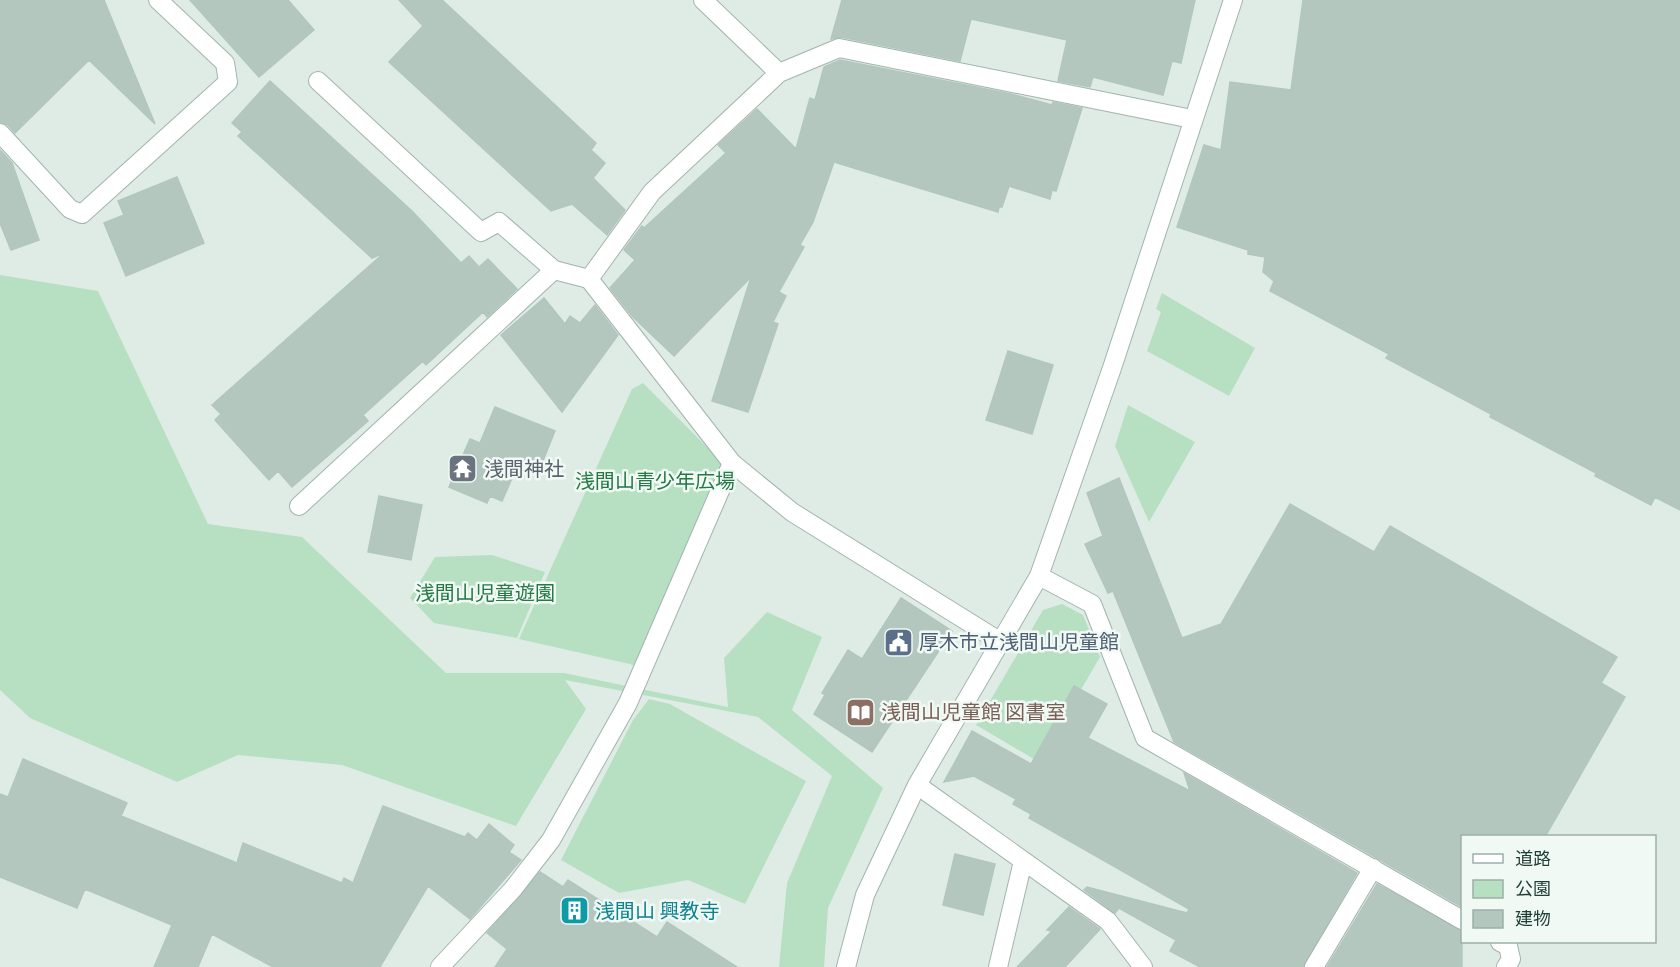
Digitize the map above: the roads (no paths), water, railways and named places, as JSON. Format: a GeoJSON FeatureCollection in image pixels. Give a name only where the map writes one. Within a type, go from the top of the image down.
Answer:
{"type":"FeatureCollection","features":[{"type":"Feature","properties":{"kind":"street"},"geometry":{"type":"LineString","coordinates":[[0,132],[70,209],[82,214],[228,82],[225,63],[158,0]]}},
{"type":"Feature","properties":{"kind":"street"},"geometry":{"type":"LineString","coordinates":[[703,0],[779,73]]}},
{"type":"Feature","properties":{"kind":"street"},"geometry":{"type":"LineString","coordinates":[[846,967],[865,896],[917,785],[1039,576],[1112,368],[1233,0]]}},
{"type":"Feature","properties":{"kind":"street"},"geometry":{"type":"LineString","coordinates":[[589,279],[652,192],[779,73],[839,48],[1192,119]]}},
{"type":"Feature","properties":{"kind":"street"},"geometry":{"type":"LineString","coordinates":[[318,81],[481,232],[499,222],[554,270],[589,279],[732,463],[792,512],[999,641]]}},
{"type":"Feature","properties":{"kind":"street"},"geometry":{"type":"LineString","coordinates":[[299,506],[554,270]]}},
{"type":"Feature","properties":{"kind":"street"},"geometry":{"type":"LineString","coordinates":[[440,967],[513,889],[551,840],[628,703],[732,463]]}},
{"type":"Feature","properties":{"kind":"street"},"geometry":{"type":"LineString","coordinates":[[1039,576],[1092,604],[1145,738],[1461,919]]}},
{"type":"Feature","properties":{"kind":"street"},"geometry":{"type":"LineString","coordinates":[[917,785],[1108,921],[1143,967]]}},
{"type":"Feature","properties":{"kind":"street"},"geometry":{"type":"LineString","coordinates":[[998,967],[1023,861]]}},
{"type":"Feature","properties":{"kind":"street"},"geometry":{"type":"LineString","coordinates":[[1314,967],[1373,868]]}},
{"type":"Feature","properties":{"kind":"street"},"geometry":{"type":"LineString","coordinates":[[1502,943],[1508,946],[1511,959],[1506,967]]}},
{"type":"Feature","properties":{"kind":"place","name":"浅間神社"},"geometry":{"type":"Point","coordinates":[463,469]}},
{"type":"Feature","properties":{"kind":"place","name":"厚木市立浅間山児童館"},"geometry":{"type":"Point","coordinates":[898,642]}},
{"type":"Feature","properties":{"kind":"place","name":"浅間山児童館 図書室"},"geometry":{"type":"Point","coordinates":[860,712]}},
{"type":"Feature","properties":{"kind":"place","name":"浅間山 興教寺"},"geometry":{"type":"Point","coordinates":[574,911]}},
{"type":"Feature","properties":{"kind":"park label","name":"浅間山青少年広場"},"geometry":{"type":"Point","coordinates":[655,481]}},
{"type":"Feature","properties":{"kind":"park label","name":"浅間山児童遊園"},"geometry":{"type":"Point","coordinates":[485,593]}}]}
